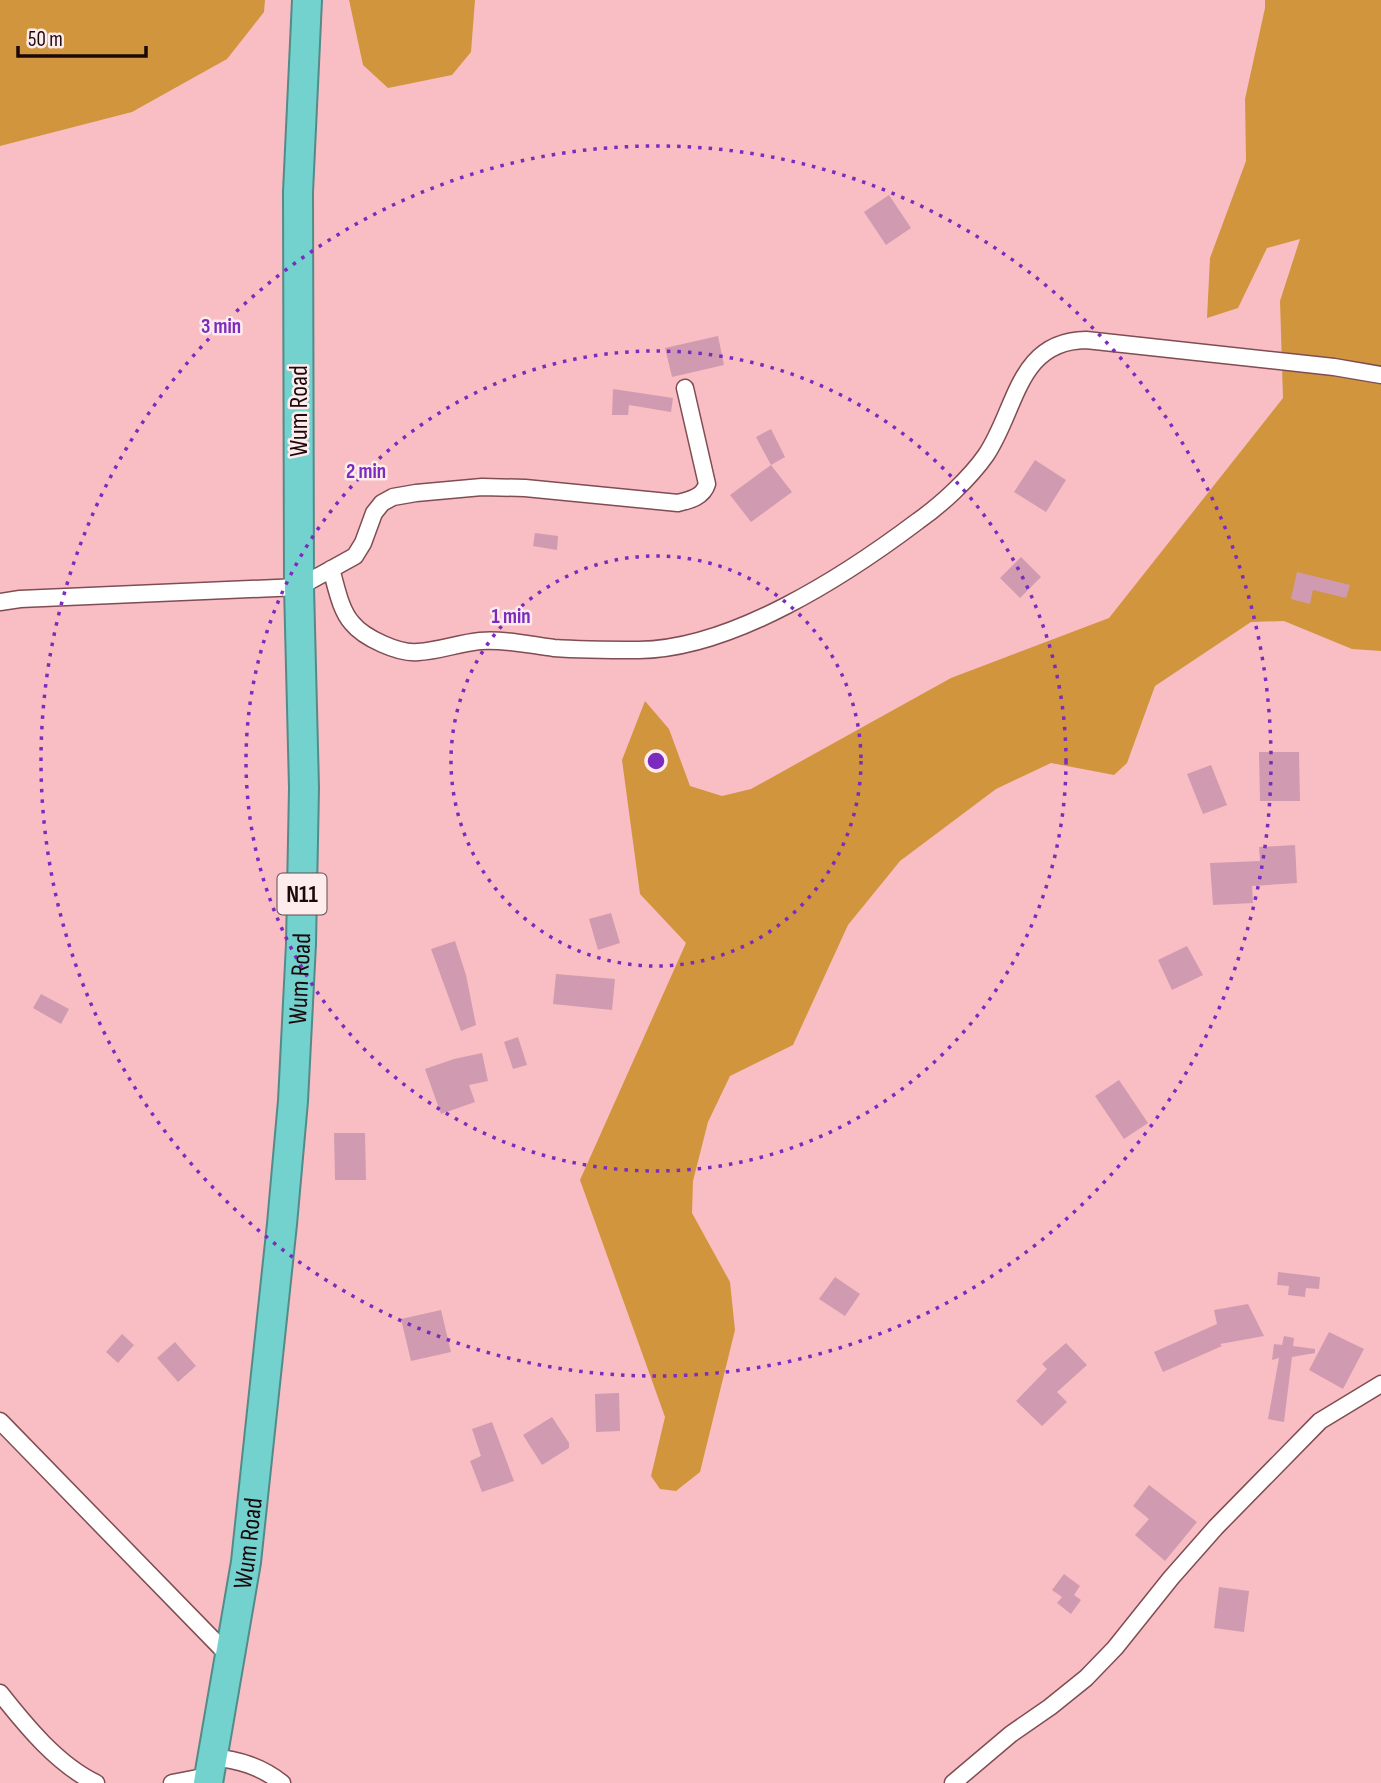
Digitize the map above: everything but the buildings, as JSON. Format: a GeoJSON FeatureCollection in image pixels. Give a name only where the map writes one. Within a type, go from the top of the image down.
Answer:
{"type":"FeatureCollection","features":[{"type":"Feature","properties":{"kind":"highway","name":"Wum Road"},"geometry":{"type":"LineString","coordinates":[[209,1772],[246,1562],[293,1101],[304,788],[299,587],[298,192],[307,0]]}},
{"type":"Feature","properties":{"kind":"street"},"geometry":{"type":"LineString","coordinates":[[331,569],[351,623],[393,649],[416,653],[492,641],[556,648],[671,648],[701,641],[801,598],[842,574],[920,520],[971,473],[987,454],[1024,377],[1037,358],[1051,347],[1068,340],[1381,374]]}},
{"type":"Feature","properties":{"kind":"street"},"geometry":{"type":"LineString","coordinates":[[0,602],[299,587],[355,556],[374,513],[382,503],[393,497],[416,493],[482,487],[564,491],[678,503],[693,499],[704,492],[707,484],[685,388]]}},
{"type":"Feature","properties":{"kind":"street"},"geometry":{"type":"LineString","coordinates":[[953,1783],[1011,1734],[1086,1678],[1115,1648],[1216,1527],[1321,1421],[1381,1384]]}},
{"type":"Feature","properties":{"kind":"street"},"geometry":{"type":"LineString","coordinates":[[2,1427],[230,1657]]}},
{"type":"Feature","properties":{"kind":"street"},"geometry":{"type":"LineString","coordinates":[[0,1693],[16,1714],[56,1755],[96,1783]]}},
{"type":"Feature","properties":{"kind":"street"},"geometry":{"type":"LineString","coordinates":[[172,1783],[239,1760],[263,1770],[282,1783]]}},
{"type":"Feature","properties":{"kind":"shaded area"},"geometry":{"type":"Polygon","coordinates":[[[0,0],[265,0],[264,12],[227,59],[132,112],[0,146],[0,0]]]}},
{"type":"Feature","properties":{"kind":"shaded area"},"geometry":{"type":"Polygon","coordinates":[[[349,0],[475,0],[471,52],[452,75],[388,88],[363,65],[349,0]]]}},
{"type":"Feature","properties":{"kind":"shaded area"},"geometry":{"type":"Polygon","coordinates":[[[1265,0],[1381,0],[1381,651],[1352,649],[1284,621],[1251,622],[1155,686],[1127,763],[1114,775],[1051,763],[996,789],[900,861],[848,925],[793,1045],[730,1076],[708,1122],[693,1181],[692,1213],[730,1282],[735,1330],[700,1472],[676,1491],[660,1489],[651,1476],[665,1417],[580,1180],[686,943],[640,894],[622,760],[645,701],[669,729],[690,786],[722,796],[751,789],[951,678],[1109,618],[1283,398],[1280,301],[1300,239],[1267,248],[1238,308],[1207,318],[1210,258],[1246,161],[1245,99],[1265,0]]]}}]}
